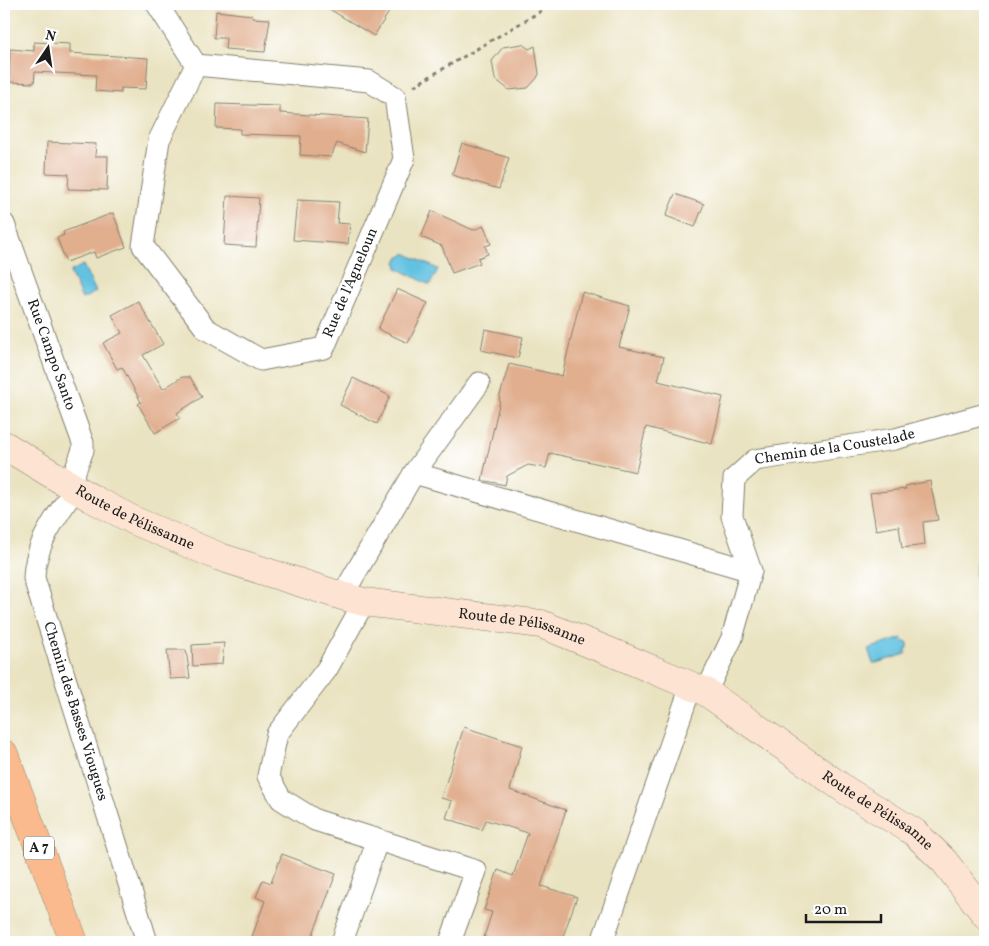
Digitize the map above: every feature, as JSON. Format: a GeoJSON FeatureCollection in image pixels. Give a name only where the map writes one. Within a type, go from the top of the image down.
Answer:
{"type":"FeatureCollection","features":[{"type":"Feature","properties":{"kind":"highway","name":"A 7"},"geometry":{"type":"LineString","coordinates":[[4,754],[74,942]]}},
{"type":"Feature","properties":{"kind":"street"},"geometry":{"type":"LineString","coordinates":[[157,4],[196,66],[369,81],[395,97]]}},
{"type":"Feature","properties":{"kind":"street","name":"Rue de l'Agneloun"},"geometry":{"type":"LineString","coordinates":[[196,66],[159,140],[143,246],[206,329],[262,360],[324,348],[404,159],[395,97]]}},
{"type":"Feature","properties":{"kind":"street","name":"Rue Campo Santo"},"geometry":{"type":"LineString","coordinates":[[4,224],[83,443],[83,450],[72,486]]}},
{"type":"Feature","properties":{"kind":"street"},"geometry":{"type":"LineString","coordinates":[[450,942],[476,871],[315,820],[281,799],[268,776],[277,734],[327,669],[353,599],[414,473],[479,383]]}},
{"type":"Feature","properties":{"kind":"street","name":"Chemin de la Coustelade"},"geometry":{"type":"LineString","coordinates":[[751,572],[732,516],[734,479],[755,460],[895,439],[985,414]]}},
{"type":"Feature","properties":{"kind":"street","name":"Route de Pélissanne"},"geometry":{"type":"LineString","coordinates":[[4,444],[91,498],[135,521],[220,557],[353,599],[541,624],[623,656],[698,689],[847,791],[914,832],[944,861],[985,914]]}},
{"type":"Feature","properties":{"kind":"street"},"geometry":{"type":"LineString","coordinates":[[414,473],[751,572],[732,638],[698,689],[602,942]]}},
{"type":"Feature","properties":{"kind":"street","name":"Chemin des Basses Viougues"},"geometry":{"type":"LineString","coordinates":[[72,486],[38,549],[34,578],[147,942]]}},
{"type":"Feature","properties":{"kind":"street"},"geometry":{"type":"LineString","coordinates":[[342,942],[378,839]]}},
{"type":"Feature","properties":{"kind":"path"},"geometry":{"type":"LineString","coordinates":[[395,97],[553,4]]}},
{"type":"Feature","properties":{"kind":"water"},"geometry":{"type":"Polygon","coordinates":[[[405,253],[438,269],[430,285],[397,268],[396,262],[399,256],[403,256],[405,253]]]}},
{"type":"Feature","properties":{"kind":"water"},"geometry":{"type":"Polygon","coordinates":[[[83,265],[96,292],[82,299],[70,272],[83,265]]]}},
{"type":"Feature","properties":{"kind":"water"},"geometry":{"type":"Polygon","coordinates":[[[977,559],[985,560],[985,579],[975,577],[977,559]]]}},
{"type":"Feature","properties":{"kind":"water"},"geometry":{"type":"Polygon","coordinates":[[[902,638],[903,641],[908,643],[905,651],[906,654],[873,664],[868,649],[902,638]]]}},
{"type":"Feature","properties":{"kind":"building"},"geometry":{"type":"Polygon","coordinates":[[[321,4],[394,4],[374,36],[321,4]]]}},
{"type":"Feature","properties":{"kind":"building"},"geometry":{"type":"Polygon","coordinates":[[[216,11],[252,15],[252,18],[270,19],[265,52],[225,49],[226,38],[214,38],[216,11]]]}},
{"type":"Feature","properties":{"kind":"building"},"geometry":{"type":"Polygon","coordinates":[[[34,42],[70,44],[70,53],[148,58],[146,89],[121,88],[121,93],[95,91],[96,75],[35,72],[34,83],[9,82],[10,49],[34,51],[34,42]]]}},
{"type":"Feature","properties":{"kind":"building"},"geometry":{"type":"Polygon","coordinates":[[[522,44],[529,49],[535,46],[539,74],[528,88],[509,90],[495,79],[492,61],[503,47],[522,44]]]}},
{"type":"Feature","properties":{"kind":"building"},"geometry":{"type":"Polygon","coordinates":[[[217,104],[280,106],[280,113],[368,119],[365,152],[337,143],[331,157],[300,155],[301,136],[240,134],[240,129],[216,128],[217,104]]]}},
{"type":"Feature","properties":{"kind":"building"},"geometry":{"type":"Polygon","coordinates":[[[47,142],[96,144],[95,156],[108,156],[107,190],[68,189],[69,174],[46,173],[47,142]]]}},
{"type":"Feature","properties":{"kind":"building"},"geometry":{"type":"Polygon","coordinates":[[[462,143],[509,158],[499,189],[452,175],[462,143]]]}},
{"type":"Feature","properties":{"kind":"building"},"geometry":{"type":"Polygon","coordinates":[[[675,194],[704,204],[695,227],[666,216],[675,194]]]}},
{"type":"Feature","properties":{"kind":"building"},"geometry":{"type":"Polygon","coordinates":[[[227,196],[259,198],[256,247],[224,245],[227,196]]]}},
{"type":"Feature","properties":{"kind":"building"},"geometry":{"type":"Polygon","coordinates":[[[297,200],[339,202],[337,223],[350,224],[348,244],[293,240],[297,200]]]}},
{"type":"Feature","properties":{"kind":"building"},"geometry":{"type":"Polygon","coordinates":[[[432,211],[473,230],[484,226],[491,244],[485,246],[488,254],[478,258],[480,263],[452,273],[442,246],[421,237],[432,211]]]}},
{"type":"Feature","properties":{"kind":"building"},"geometry":{"type":"Polygon","coordinates":[[[113,213],[126,247],[96,258],[94,252],[66,262],[57,238],[64,235],[63,232],[113,213]]]}},
{"type":"Feature","properties":{"kind":"building"},"geometry":{"type":"Polygon","coordinates":[[[397,289],[428,303],[408,343],[378,329],[397,289]]]}},
{"type":"Feature","properties":{"kind":"building"},"geometry":{"type":"Polygon","coordinates":[[[582,292],[630,306],[619,347],[664,357],[658,381],[723,397],[712,444],[646,427],[636,472],[550,453],[546,468],[528,465],[507,476],[505,485],[482,480],[499,399],[509,364],[562,376],[582,292]]]}},
{"type":"Feature","properties":{"kind":"building"},"geometry":{"type":"Polygon","coordinates":[[[138,301],[163,344],[143,355],[163,389],[182,377],[190,377],[202,397],[177,413],[180,418],[155,433],[138,404],[141,402],[122,367],[117,369],[103,343],[122,333],[112,315],[138,301]]]}},
{"type":"Feature","properties":{"kind":"building"},"geometry":{"type":"Polygon","coordinates":[[[485,329],[523,337],[518,358],[481,350],[485,329]]]}},
{"type":"Feature","properties":{"kind":"building"},"geometry":{"type":"Polygon","coordinates":[[[353,378],[390,396],[377,424],[340,405],[353,378]]]}},
{"type":"Feature","properties":{"kind":"building"},"geometry":{"type":"Polygon","coordinates":[[[930,481],[938,520],[923,522],[925,545],[902,548],[899,526],[876,530],[870,493],[906,489],[905,486],[930,481]]]}},
{"type":"Feature","properties":{"kind":"building"},"geometry":{"type":"Polygon","coordinates":[[[224,643],[222,664],[193,666],[192,645],[224,643]]]}},
{"type":"Feature","properties":{"kind":"building"},"geometry":{"type":"Polygon","coordinates":[[[167,650],[186,650],[190,678],[170,679],[167,650]]]}},
{"type":"Feature","properties":{"kind":"building"},"geometry":{"type":"Polygon","coordinates":[[[464,727],[522,746],[510,790],[566,810],[541,886],[577,897],[561,942],[500,942],[484,937],[492,912],[484,910],[498,870],[513,876],[528,833],[486,820],[482,830],[446,818],[452,801],[441,798],[464,727]]]}},
{"type":"Feature","properties":{"kind":"building"},"geometry":{"type":"Polygon","coordinates":[[[282,854],[336,874],[310,942],[250,942],[265,901],[256,897],[263,880],[271,883],[282,854]]]}}]}
